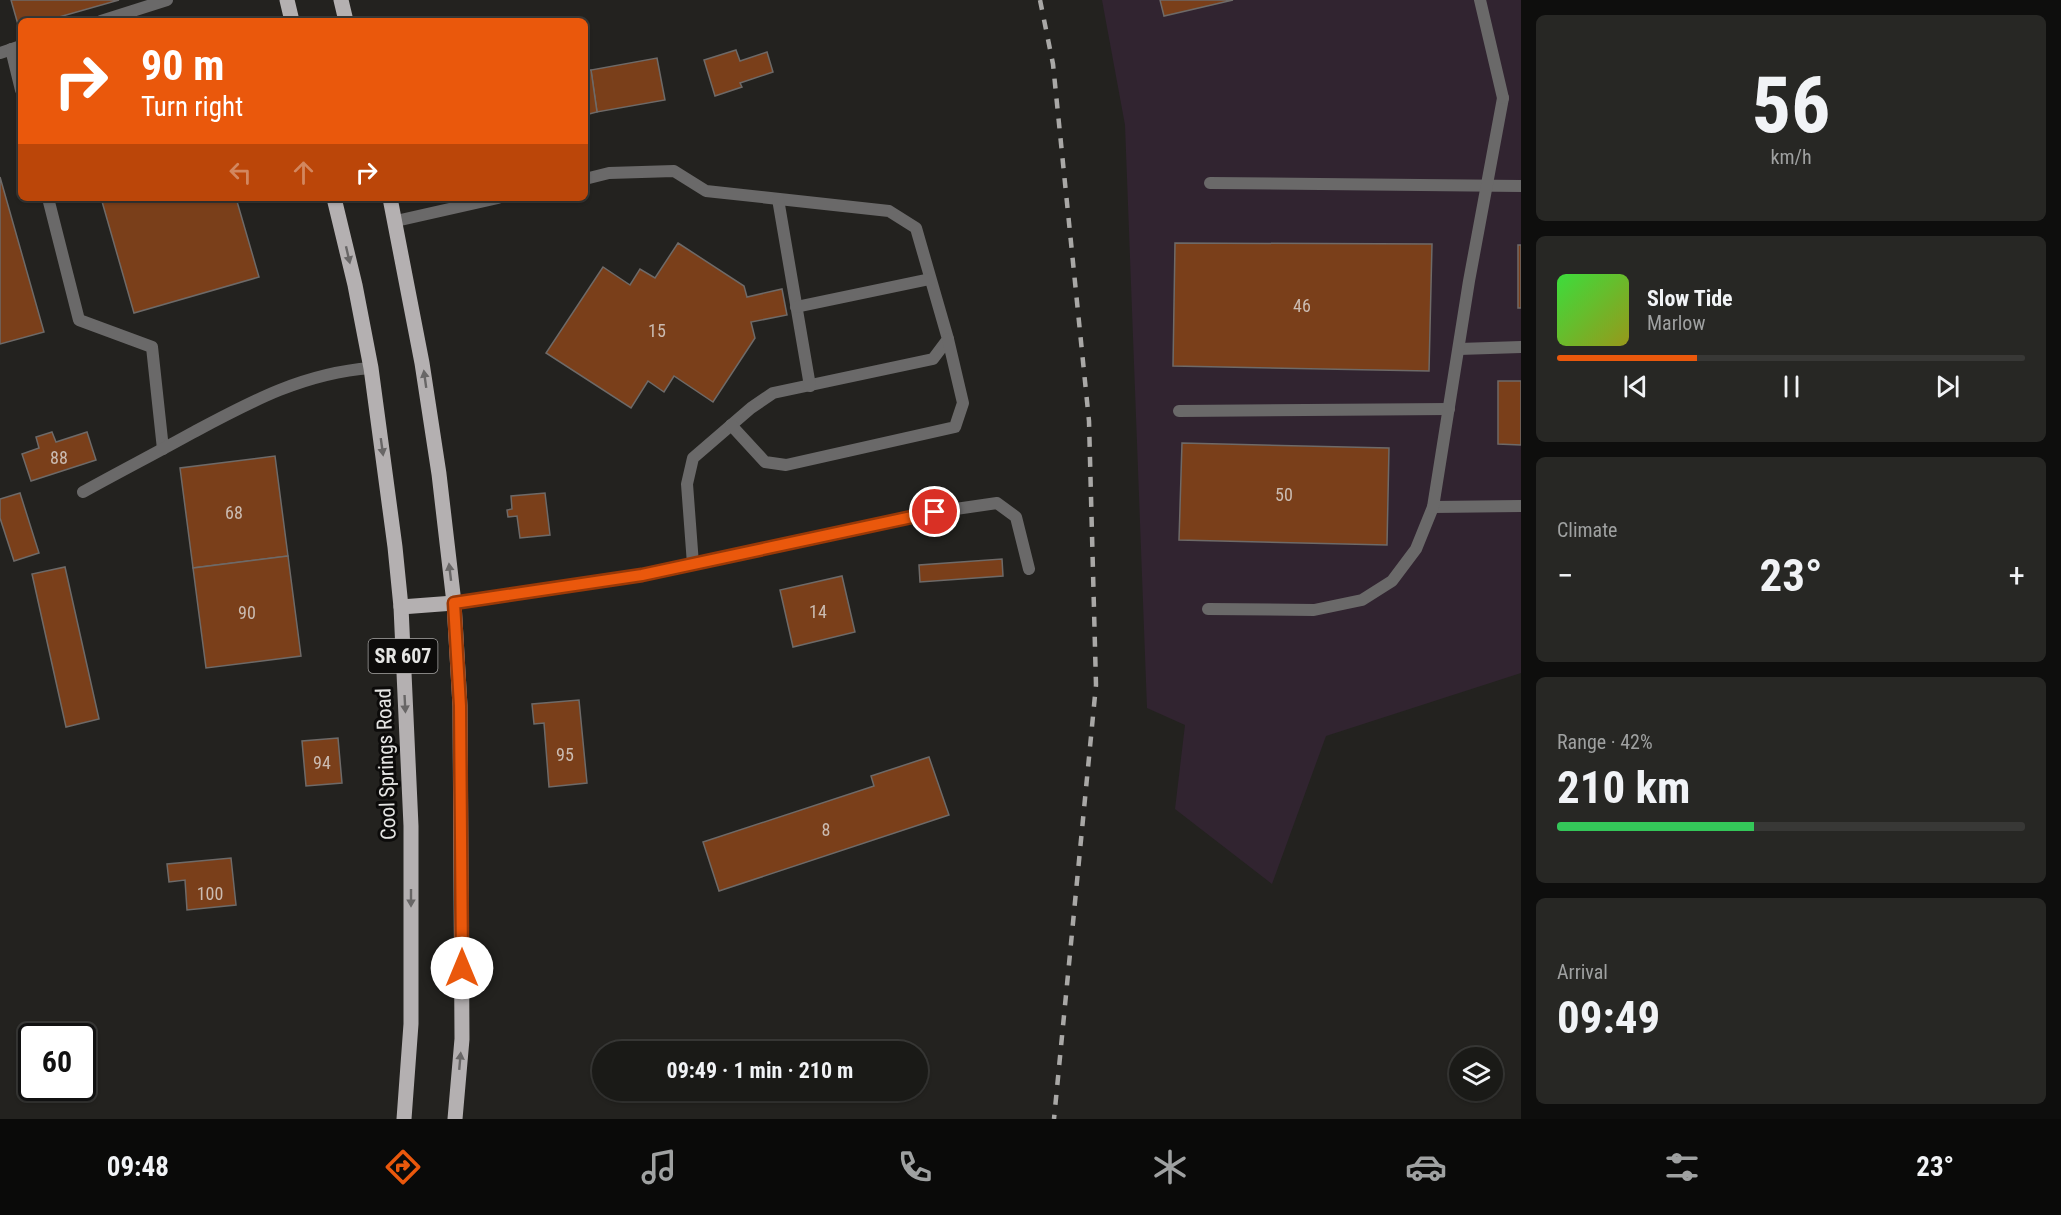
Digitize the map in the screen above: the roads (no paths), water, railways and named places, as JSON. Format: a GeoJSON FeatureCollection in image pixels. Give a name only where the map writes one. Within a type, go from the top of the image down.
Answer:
{"type":"FeatureCollection","features":[{"type":"Feature","properties":{"kind":"main road"},"geometry":{"type":"LineString","coordinates":[[287,0],[291,18]]}},
{"type":"Feature","properties":{"kind":"main road"},"geometry":{"type":"LineString","coordinates":[[341,0],[345,18]]}},
{"type":"Feature","properties":{"kind":"main road","name":"Cool Springs Road"},"geometry":{"type":"LineString","coordinates":[[335,201],[355,285],[371,368],[401,607],[411,826],[411,1024],[404,1119]]}},
{"type":"Feature","properties":{"kind":"main road","name":"SR 607"},"geometry":{"type":"LineString","coordinates":[[391,201],[423,363],[454,603],[460,706],[462,1040],[455,1119]]}},
{"type":"Feature","properties":{"kind":"main road"},"geometry":{"type":"LineString","coordinates":[[401,607],[454,603]]}},
{"type":"Feature","properties":{"kind":"street"},"geometry":{"type":"LineString","coordinates":[[110,18],[167,0]]}},
{"type":"Feature","properties":{"kind":"street"},"geometry":{"type":"LineString","coordinates":[[1208,609],[1314,610],[1362,600],[1392,581],[1416,549],[1433,507],[1486,186],[1503,98],[1480,0]]}},
{"type":"Feature","properties":{"kind":"street"},"geometry":{"type":"LineString","coordinates":[[11,49],[18,78]]}},
{"type":"Feature","properties":{"kind":"street"},"geometry":{"type":"LineString","coordinates":[[588,178],[609,173],[674,171],[706,191],[889,212],[916,228],[948,339],[963,403],[955,427],[786,465],[765,462],[731,425]]}},
{"type":"Feature","properties":{"kind":"street"},"geometry":{"type":"LineString","coordinates":[[1210,183],[1521,186]]}},
{"type":"Feature","properties":{"kind":"street"},"geometry":{"type":"LineString","coordinates":[[778,199],[810,386]]}},
{"type":"Feature","properties":{"kind":"street"},"geometry":{"type":"LineString","coordinates":[[49,201],[79,320],[152,347],[164,448]]}},
{"type":"Feature","properties":{"kind":"street"},"geometry":{"type":"LineString","coordinates":[[396,221],[485,201]]}},
{"type":"Feature","properties":{"kind":"street"},"geometry":{"type":"LineString","coordinates":[[796,307],[930,279]]}},
{"type":"Feature","properties":{"kind":"street"},"geometry":{"type":"LineString","coordinates":[[693,564],[687,484],[693,458],[751,408],[773,393],[933,359],[948,339]]}},
{"type":"Feature","properties":{"kind":"street"},"geometry":{"type":"LineString","coordinates":[[1459,349],[1521,347]]}},
{"type":"Feature","properties":{"kind":"street"},"geometry":{"type":"LineString","coordinates":[[83,492],[254,400],[297,382],[351,369],[371,368]]}},
{"type":"Feature","properties":{"kind":"street"},"geometry":{"type":"LineString","coordinates":[[1179,411],[1449,410]]}},
{"type":"Feature","properties":{"kind":"street"},"geometry":{"type":"LineString","coordinates":[[454,603],[642,575],[935,512],[997,503],[1016,517],[1029,569]]}},
{"type":"Feature","properties":{"kind":"street"},"geometry":{"type":"LineString","coordinates":[[1433,507],[1521,506]]}},
{"type":"Feature","properties":{"kind":"railway"},"geometry":{"type":"LineString","coordinates":[[1040,0],[1053,64],[1089,421],[1096,685],[1054,1119]]}}]}
